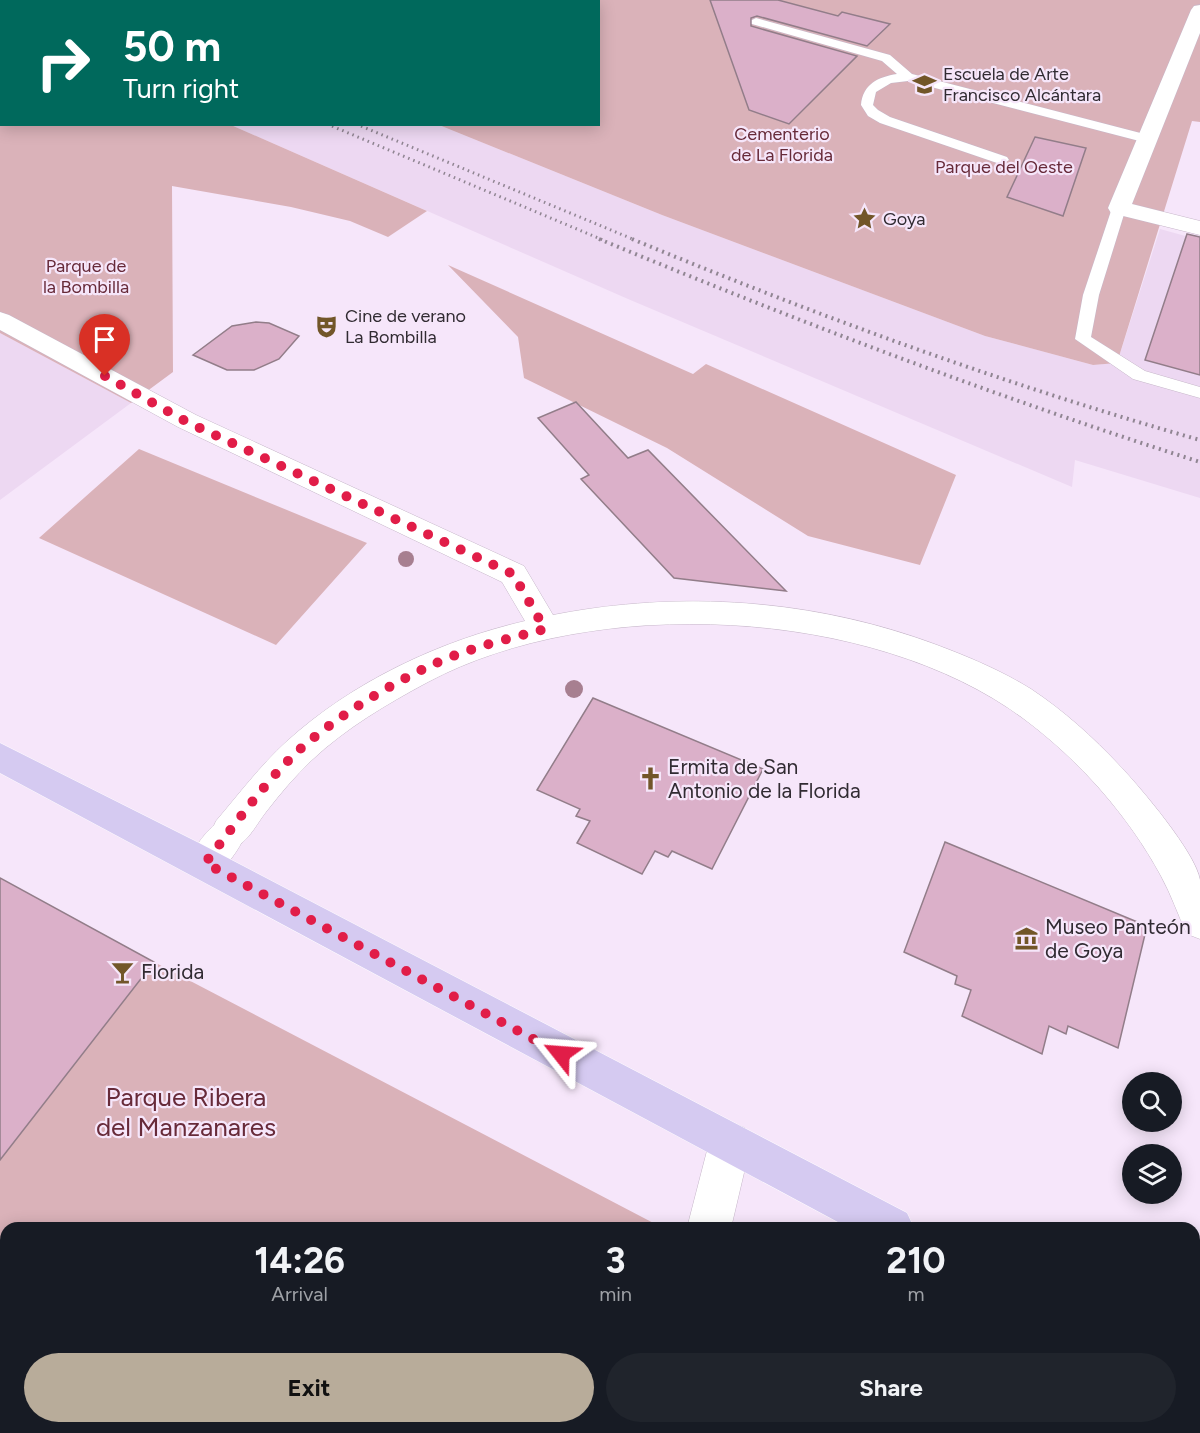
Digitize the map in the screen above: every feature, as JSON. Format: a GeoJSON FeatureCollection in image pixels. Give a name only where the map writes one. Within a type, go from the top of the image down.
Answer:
{"type":"FeatureCollection","features":[{"type":"Feature","properties":{"kind":"main road"},"geometry":{"type":"LineString","coordinates":[[0,757],[205,863],[881,1222]]}},
{"type":"Feature","properties":{"kind":"street"},"geometry":{"type":"LineString","coordinates":[[1200,10],[1119,208],[1200,228]]}},
{"type":"Feature","properties":{"kind":"street"},"geometry":{"type":"LineString","coordinates":[[0,320],[187,422],[513,574],[545,629]]}},
{"type":"Feature","properties":{"kind":"street"},"geometry":{"type":"LineString","coordinates":[[205,863],[271,779],[300,750],[342,718],[433,664],[545,629],[614,617],[699,612],[751,614],[809,621],[893,640],[934,656],[1004,689],[1039,713],[1101,768],[1151,828],[1178,869],[1200,922]]}},
{"type":"Feature","properties":{"kind":"street"},"geometry":{"type":"LineString","coordinates":[[710,1222],[730,1143]]}},
{"type":"Feature","properties":{"kind":"lane"},"geometry":{"type":"LineString","coordinates":[[756,22],[886,58],[908,77]]}},
{"type":"Feature","properties":{"kind":"lane"},"geometry":{"type":"LineString","coordinates":[[1002,160],[885,120],[873,113],[867,105],[870,90],[879,82],[908,77],[1147,139]]}},
{"type":"Feature","properties":{"kind":"lane"},"geometry":{"type":"LineString","coordinates":[[1119,208],[1091,295],[1083,339],[1139,375],[1200,393]]}},
{"type":"Feature","properties":{"kind":"shaded area"},"geometry":{"type":"Polygon","coordinates":[[[233,126],[441,126],[662,215],[985,336],[1093,365],[1117,363],[1160,229],[1200,240],[1200,498],[1075,460],[1072,487],[628,299],[233,126]]]}},
{"type":"Feature","properties":{"kind":"shaded area"},"geometry":{"type":"Polygon","coordinates":[[[0,333],[131,403],[0,500],[0,333]]]}},
{"type":"Feature","properties":{"kind":"green space","name":"Parque del Oeste"},"geometry":{"type":"Polygon","coordinates":[[[600,0],[1200,0],[1200,122],[1192,121],[1117,363],[1093,365],[985,336],[662,215],[441,126],[600,126],[600,0]]]}},
{"type":"Feature","properties":{"kind":"green space","name":"Parque de la Bombilla"},"geometry":{"type":"Polygon","coordinates":[[[0,126],[233,126],[427,211],[388,237],[350,221],[291,207],[172,186],[173,372],[131,403],[0,333],[0,126]]]}},
{"type":"Feature","properties":{"kind":"green space"},"geometry":{"type":"Polygon","coordinates":[[[448,265],[693,374],[706,364],[956,475],[920,565],[808,536],[667,448],[524,378],[518,337],[448,265]]]}},
{"type":"Feature","properties":{"kind":"green space"},"geometry":{"type":"Polygon","coordinates":[[[139,449],[367,543],[276,645],[39,538],[139,449]]]}},
{"type":"Feature","properties":{"kind":"green space","name":"Parque Ribera del Manzanares"},"geometry":{"type":"Polygon","coordinates":[[[154,962],[652,1222],[0,1222],[0,1160],[154,962]]]}},
{"type":"Feature","properties":{"kind":"building"},"geometry":{"type":"Polygon","coordinates":[[[710,0],[778,0],[838,16],[842,12],[890,24],[867,46],[757,16],[751,18],[751,26],[857,56],[789,124],[749,110],[710,0]]]}},
{"type":"Feature","properties":{"kind":"building"},"geometry":{"type":"Polygon","coordinates":[[[1035,137],[1086,148],[1063,216],[1007,197],[1035,137]]]}},
{"type":"Feature","properties":{"kind":"building"},"geometry":{"type":"Polygon","coordinates":[[[1187,234],[1200,237],[1200,375],[1145,360],[1187,234]]]}},
{"type":"Feature","properties":{"kind":"building"},"geometry":{"type":"Polygon","coordinates":[[[256,322],[269,323],[299,336],[279,359],[254,370],[227,370],[193,355],[232,326],[256,322]]]}},
{"type":"Feature","properties":{"kind":"building"},"geometry":{"type":"Polygon","coordinates":[[[576,402],[628,458],[648,450],[786,591],[674,578],[581,479],[589,475],[538,418],[576,402]]]}},
{"type":"Feature","properties":{"kind":"building","name":"Ermita de San Antonio de la Florida"},"geometry":{"type":"Polygon","coordinates":[[[593,698],[763,769],[712,869],[672,851],[668,857],[655,851],[642,874],[577,843],[590,821],[576,816],[580,809],[537,790],[593,698]]]}},
{"type":"Feature","properties":{"kind":"building","name":"Museo Panteón de Goya"},"geometry":{"type":"Polygon","coordinates":[[[945,842],[1147,926],[1118,1048],[1068,1026],[1066,1034],[1049,1026],[1042,1054],[962,1016],[971,990],[955,984],[957,976],[904,952],[945,842]]]}},
{"type":"Feature","properties":{"kind":"building"},"geometry":{"type":"Polygon","coordinates":[[[0,878],[154,962],[0,1160],[0,878]]]}},
{"type":"Feature","properties":{"kind":"railway"},"geometry":{"type":"LineString","coordinates":[[332,126],[603,240]]}},
{"type":"Feature","properties":{"kind":"railway"},"geometry":{"type":"LineString","coordinates":[[361,126],[635,240]]}},
{"type":"Feature","properties":{"kind":"railway"},"geometry":{"type":"LineString","coordinates":[[599,239],[897,357],[1200,462]]}},
{"type":"Feature","properties":{"kind":"railway"},"geometry":{"type":"LineString","coordinates":[[632,239],[913,348],[984,373],[1200,440]]}},
{"type":"Feature","properties":{"kind":"place","name":"Escuela de Arte Francisco Alcántara"},"geometry":{"type":"Point","coordinates":[925,84]}},
{"type":"Feature","properties":{"kind":"place","name":"Goya"},"geometry":{"type":"Point","coordinates":[865,219]}},
{"type":"Feature","properties":{"kind":"place","name":"Cine de verano La Bombilla"},"geometry":{"type":"Point","coordinates":[327,326]}},
{"type":"Feature","properties":{"kind":"place","name":"Ermita de San Antonio de la Florida"},"geometry":{"type":"Point","coordinates":[650,779]}},
{"type":"Feature","properties":{"kind":"place","name":"Museo Panteón de Goya"},"geometry":{"type":"Point","coordinates":[1027,939]}},
{"type":"Feature","properties":{"kind":"place","name":"Florida"},"geometry":{"type":"Point","coordinates":[123,972]}},
{"type":"Feature","properties":{"kind":"route"},"geometry":{"type":"LineString","coordinates":[[105,376],[187,422],[513,574],[527,594],[545,629],[433,664],[342,718],[300,750],[271,779],[205,863],[561,1054]]}},
{"type":"Feature","properties":{"kind":"park label","name":"Cementerio de La Florida"},"geometry":{"type":"Point","coordinates":[782,144]}}]}
